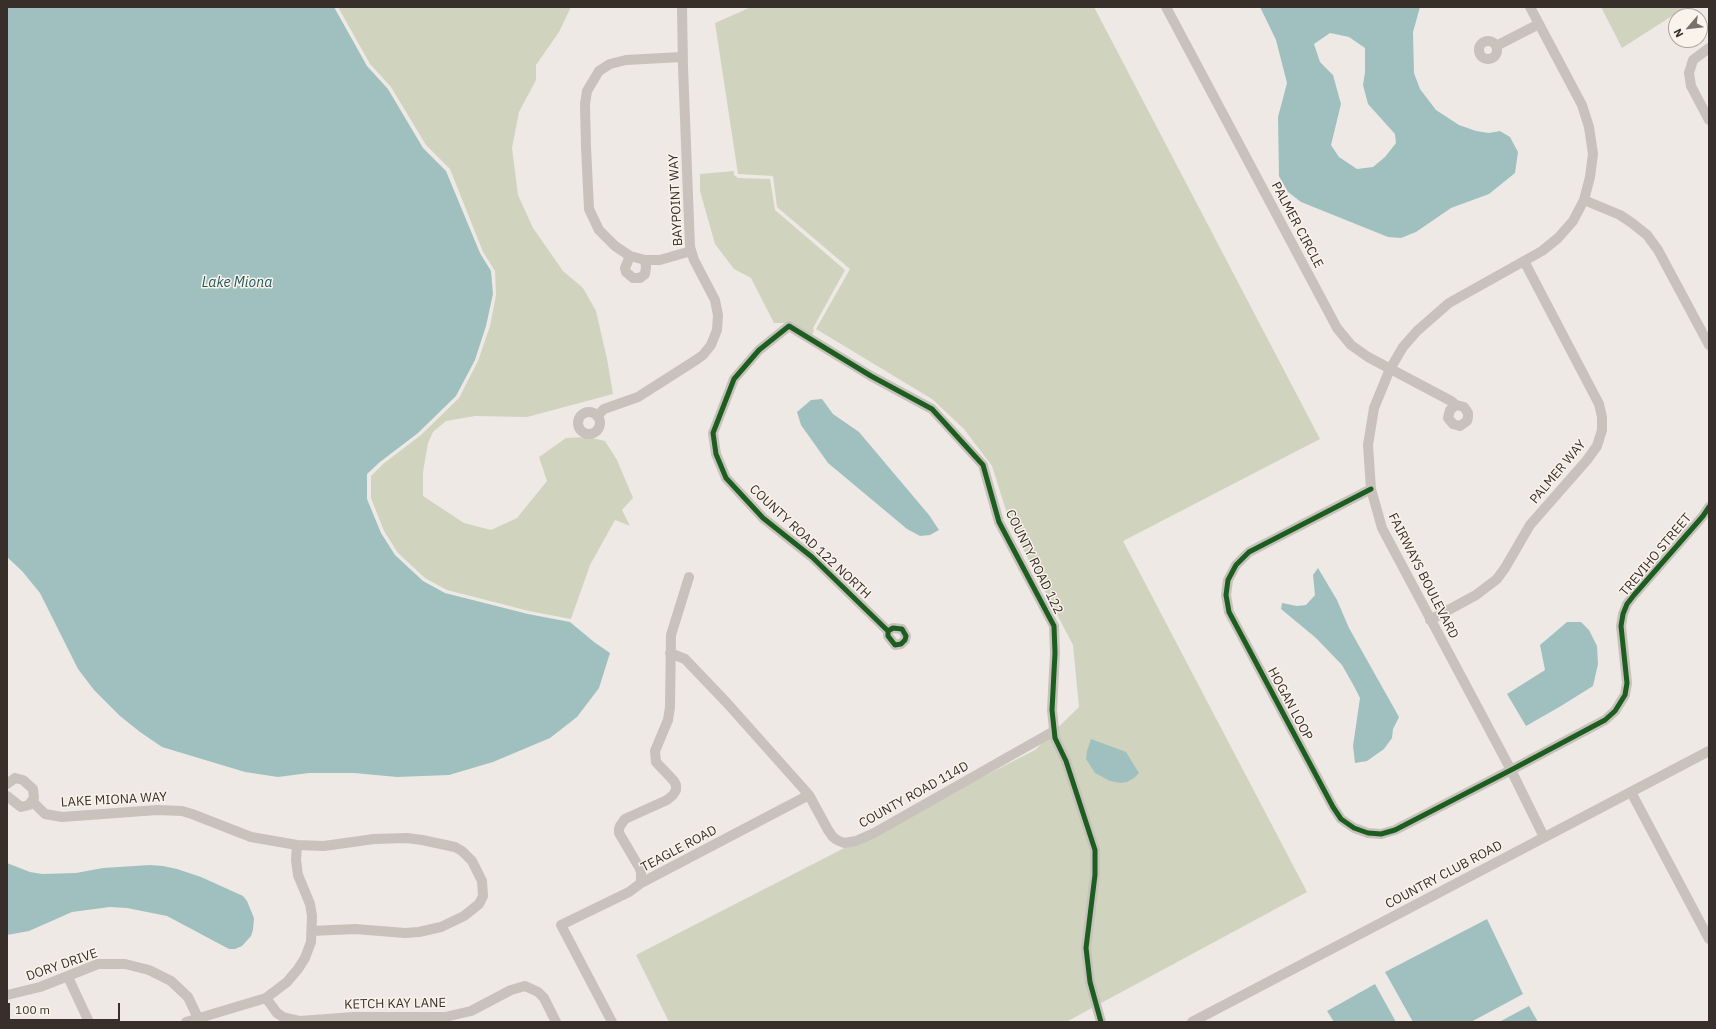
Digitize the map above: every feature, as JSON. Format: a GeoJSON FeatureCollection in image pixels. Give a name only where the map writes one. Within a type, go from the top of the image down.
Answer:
{"type":"FeatureCollection","features":[{"type":"Feature","properties":{"kind":"street","name":"BAYPOINT WAY"},"geometry":{"type":"LineString","coordinates":[[597,416],[604,409],[638,397],[703,355],[710,345],[717,330],[718,315],[715,300],[694,260],[691,251],[682,57],[682,7]]}},
{"type":"Feature","properties":{"kind":"street","name":"PALMER CIRCLE"},"geometry":{"type":"LineString","coordinates":[[1166,7],[1337,328],[1351,345],[1368,357],[1456,405]]}},
{"type":"Feature","properties":{"kind":"street","name":"FAIRWAYS BOULEVARD"},"geometry":{"type":"LineString","coordinates":[[1530,7],[1582,105],[1589,127],[1593,154],[1590,177],[1584,200],[1573,220],[1558,238],[1542,251],[1449,303],[1417,331],[1403,347],[1390,369],[1374,408],[1368,445],[1371,489],[1382,528],[1511,770],[1544,837]]}},
{"type":"Feature","properties":{"kind":"street"},"geometry":{"type":"LineString","coordinates":[[1496,46],[1539,24]]}},
{"type":"Feature","properties":{"kind":"street"},"geometry":{"type":"LineString","coordinates":[[1709,48],[1693,60],[1688,73],[1691,86],[1709,120]]}},
{"type":"Feature","properties":{"kind":"street"},"geometry":{"type":"LineString","coordinates":[[682,57],[626,60],[610,64],[599,71],[587,91],[585,104],[589,209],[599,230],[615,246],[630,256],[645,260],[660,260],[691,251]]}},
{"type":"Feature","properties":{"kind":"street"},"geometry":{"type":"LineString","coordinates":[[1584,200],[1620,215],[1647,235],[1658,250],[1709,344]]}},
{"type":"Feature","properties":{"kind":"street"},"geometry":{"type":"LineString","coordinates":[[630,256],[625,268],[626,272],[633,278],[640,278],[645,274],[645,260]]}},
{"type":"Feature","properties":{"kind":"street","name":"PALMER WAY"},"geometry":{"type":"LineString","coordinates":[[1430,620],[1476,595],[1497,579],[1530,525],[1594,451],[1602,430],[1602,416],[1599,404],[1524,262]]}},
{"type":"Feature","properties":{"kind":"street","name":"COUNTY ROAD 122 NORTH"},"geometry":{"type":"LineString","coordinates":[[788,326],[759,350],[734,379],[713,433],[716,454],[726,478],[763,518],[812,557],[888,631]]}},
{"type":"Feature","properties":{"kind":"street","name":"COUNTY ROAD 122"},"geometry":{"type":"LineString","coordinates":[[788,326],[871,376],[932,409],[983,465],[999,522],[1054,626],[1055,652],[1052,710],[1055,738],[1066,761],[1095,850],[1095,875],[1086,948],[1090,982],[1101,1022]]}},
{"type":"Feature","properties":{"kind":"street","name":"HOGAN LOOP"},"geometry":{"type":"LineString","coordinates":[[1371,489],[1249,552],[1236,565],[1228,580],[1226,595],[1229,612],[1333,807],[1341,819],[1354,828],[1368,833],[1381,834],[1396,830],[1511,770]]}},
{"type":"Feature","properties":{"kind":"street","name":"TREVIHO STREET"},"geometry":{"type":"LineString","coordinates":[[1511,770],[1605,720],[1620,704],[1625,695],[1627,683],[1621,626],[1625,609],[1634,594],[1703,516],[1709,507]]}},
{"type":"Feature","properties":{"kind":"street"},"geometry":{"type":"LineString","coordinates":[[641,883],[641,872],[639,867],[619,833],[619,829],[625,819],[667,800],[676,790],[674,781],[660,767],[654,758],[655,751],[664,732],[669,714],[671,635],[689,577]]}},
{"type":"Feature","properties":{"kind":"street","name":"COUNTY ROAD 114D"},"geometry":{"type":"LineString","coordinates":[[670,653],[685,659],[778,758],[809,795],[833,837],[844,843],[856,841],[874,833],[1054,731]]}},
{"type":"Feature","properties":{"kind":"street","name":"COUNTRY CLUB ROAD"},"geometry":{"type":"LineString","coordinates":[[1192,1022],[1709,751]]}},
{"type":"Feature","properties":{"kind":"street"},"geometry":{"type":"LineString","coordinates":[[7,784],[15,778],[23,780],[33,790],[34,798],[29,805],[21,807],[7,796]]}},
{"type":"Feature","properties":{"kind":"street"},"geometry":{"type":"LineString","coordinates":[[1631,792],[1709,939]]}},
{"type":"Feature","properties":{"kind":"street","name":"TEAGLE ROAD"},"geometry":{"type":"LineString","coordinates":[[612,1022],[561,925],[629,892],[641,883],[809,795]]}},
{"type":"Feature","properties":{"kind":"street","name":"LAKE MIONA WAY"},"geometry":{"type":"LineString","coordinates":[[32,802],[45,814],[62,817],[157,810],[182,811],[251,837],[297,845],[324,846],[374,839],[401,838],[438,843],[455,847],[468,855],[482,880],[484,888],[483,896],[473,911],[454,922],[430,931],[405,933],[355,929],[312,931]]}},
{"type":"Feature","properties":{"kind":"street"},"geometry":{"type":"LineString","coordinates":[[186,1022],[266,998],[287,982],[305,958],[312,931],[312,916],[310,904],[298,875],[296,860],[297,845]]}},
{"type":"Feature","properties":{"kind":"street","name":"DORY DRIVE"},"geometry":{"type":"LineString","coordinates":[[7,995],[40,987],[98,964],[116,963],[135,966],[160,975],[180,989],[194,1006],[198,1018]]}},
{"type":"Feature","properties":{"kind":"street"},"geometry":{"type":"LineString","coordinates":[[68,977],[89,1022]]}},
{"type":"Feature","properties":{"kind":"street","name":"KETCH KAY LANE"},"geometry":{"type":"LineString","coordinates":[[266,998],[277,1013],[283,1017],[300,1021],[354,1017],[445,1019],[482,1007],[510,990],[525,986],[538,992],[544,998],[556,1022]]}},
{"type":"Feature","properties":{"kind":"green space"},"geometry":{"type":"Polygon","coordinates":[[[338,7],[571,7],[559,32],[536,65],[536,80],[519,112],[512,148],[518,195],[533,228],[563,271],[583,288],[596,311],[613,394],[527,417],[475,416],[446,421],[433,432],[428,443],[423,472],[423,496],[464,523],[491,530],[517,518],[547,481],[539,457],[566,438],[587,437],[605,441],[617,460],[633,498],[622,510],[630,526],[615,520],[590,565],[571,619],[529,611],[447,590],[425,578],[398,553],[384,531],[371,498],[371,476],[383,464],[421,435],[459,398],[478,361],[490,326],[496,295],[495,271],[483,252],[450,169],[426,145],[391,87],[370,64],[338,7]]]}},
{"type":"Feature","properties":{"kind":"green space"},"geometry":{"type":"Polygon","coordinates":[[[751,7],[1094,7],[1320,439],[1123,541],[1307,892],[1066,1022],[669,1022],[636,955],[1035,750],[1079,707],[1073,645],[1011,526],[992,466],[964,429],[932,399],[816,329],[850,269],[777,207],[773,176],[738,174],[715,23],[751,7]]]}},
{"type":"Feature","properties":{"kind":"green space"},"geometry":{"type":"Polygon","coordinates":[[[1601,7],[1686,7],[1668,8],[1668,19],[1622,48],[1601,7]]]}},
{"type":"Feature","properties":{"kind":"green space"},"geometry":{"type":"Polygon","coordinates":[[[734,171],[734,175],[738,178],[770,179],[775,210],[845,270],[813,328],[814,331],[811,336],[789,323],[774,323],[751,278],[734,269],[715,244],[700,191],[700,174],[734,171]]]}},
{"type":"Feature","properties":{"kind":"water","name":"Lake Miona"},"geometry":{"type":"Polygon","coordinates":[[[7,7],[334,7],[367,66],[388,89],[423,148],[446,171],[480,253],[491,271],[493,294],[486,326],[475,360],[456,396],[418,433],[380,462],[367,474],[367,499],[381,533],[395,555],[423,581],[445,593],[528,614],[570,622],[610,653],[599,688],[577,717],[550,738],[493,762],[449,775],[397,777],[354,773],[309,773],[278,777],[245,772],[162,747],[120,716],[94,690],[78,669],[40,593],[22,571],[7,557],[7,7]]]}},
{"type":"Feature","properties":{"kind":"water"},"geometry":{"type":"Polygon","coordinates":[[[1260,7],[1420,7],[1413,32],[1414,73],[1420,89],[1436,110],[1459,125],[1476,131],[1489,133],[1500,131],[1510,137],[1518,152],[1515,173],[1489,194],[1451,208],[1416,232],[1401,238],[1388,237],[1301,202],[1288,192],[1279,176],[1278,117],[1287,83],[1276,40],[1260,7]],[[1330,33],[1314,44],[1320,62],[1333,75],[1341,104],[1331,145],[1339,157],[1357,169],[1373,167],[1385,157],[1396,143],[1395,134],[1368,104],[1363,85],[1365,72],[1365,48],[1349,37],[1330,33]]]}},
{"type":"Feature","properties":{"kind":"water"},"geometry":{"type":"Polygon","coordinates":[[[822,399],[833,414],[859,432],[929,515],[939,530],[930,535],[920,536],[907,529],[828,463],[801,425],[797,412],[811,400],[822,399]]]}},
{"type":"Feature","properties":{"kind":"water"},"geometry":{"type":"Polygon","coordinates":[[[1318,568],[1337,600],[1349,628],[1399,717],[1393,729],[1392,738],[1384,749],[1367,761],[1355,763],[1353,746],[1360,698],[1342,665],[1316,638],[1281,609],[1282,603],[1297,606],[1306,605],[1315,595],[1313,575],[1318,568]]]}},
{"type":"Feature","properties":{"kind":"water"},"geometry":{"type":"Polygon","coordinates":[[[1567,622],[1581,622],[1589,630],[1597,646],[1598,664],[1593,686],[1526,726],[1507,694],[1545,670],[1540,645],[1567,622]]]}},
{"type":"Feature","properties":{"kind":"water"},"geometry":{"type":"Polygon","coordinates":[[[1091,739],[1126,752],[1139,773],[1127,782],[1121,783],[1110,781],[1095,773],[1086,759],[1091,739]]]}},
{"type":"Feature","properties":{"kind":"water"},"geometry":{"type":"Polygon","coordinates":[[[7,863],[30,872],[42,874],[76,873],[103,868],[150,865],[177,869],[201,877],[243,896],[247,901],[254,918],[253,930],[251,936],[242,946],[235,949],[229,949],[167,916],[127,908],[110,907],[72,912],[29,931],[7,935],[7,863]]]}},
{"type":"Feature","properties":{"kind":"water"},"geometry":{"type":"Polygon","coordinates":[[[1487,919],[1523,994],[1471,1022],[1413,1022],[1385,972],[1487,919]]]}},
{"type":"Feature","properties":{"kind":"water"},"geometry":{"type":"Polygon","coordinates":[[[1375,984],[1396,1022],[1334,1022],[1327,1011],[1375,984]]]}},
{"type":"Feature","properties":{"kind":"water"},"geometry":{"type":"Polygon","coordinates":[[[1529,1006],[1538,1022],[1499,1022],[1529,1006]]]}},
{"type":"Feature","properties":{"kind":"cycle path"},"geometry":{"type":"LineString","coordinates":[[888,631],[893,628],[902,629],[906,636],[905,640],[901,644],[895,645],[888,636],[888,631],[812,557],[763,518],[726,478],[716,454],[713,433],[734,379],[759,350],[789,326],[871,376],[932,409],[983,465],[999,522],[1054,626],[1055,653],[1052,710],[1055,738],[1066,761],[1095,850],[1095,875],[1086,948],[1090,982],[1101,1022]]}},
{"type":"Feature","properties":{"kind":"cycle path"},"geometry":{"type":"LineString","coordinates":[[1371,489],[1249,552],[1236,565],[1228,580],[1226,595],[1229,612],[1333,807],[1341,819],[1354,828],[1368,833],[1381,834],[1395,830],[1511,770],[1605,720],[1615,711],[1625,695],[1627,683],[1621,626],[1623,614],[1627,604],[1703,516],[1709,507]]}}]}
